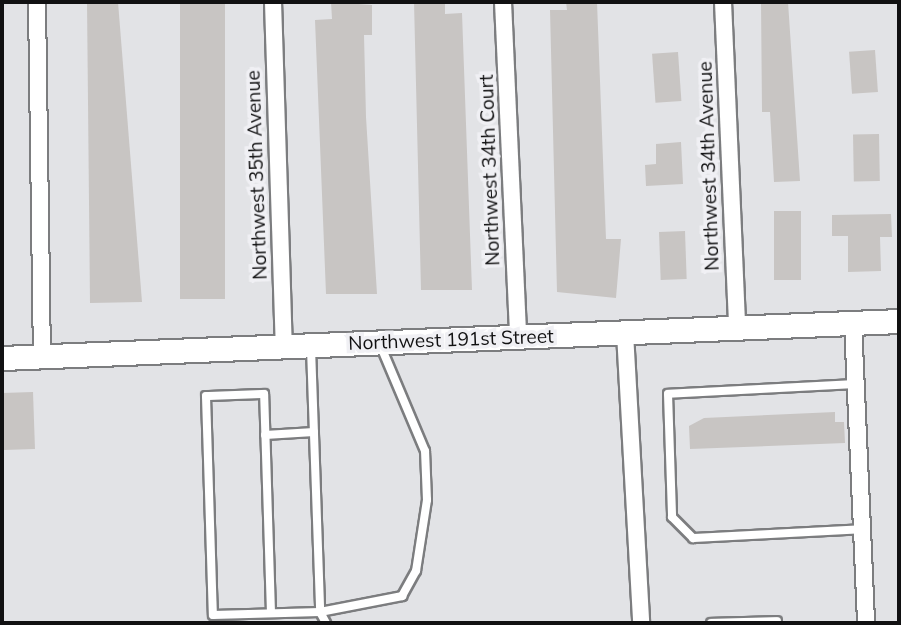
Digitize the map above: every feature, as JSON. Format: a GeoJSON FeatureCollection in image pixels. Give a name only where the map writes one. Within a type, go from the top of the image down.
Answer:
{"type":"FeatureCollection","features":[{"type":"Feature","properties":{"kind":"street"},"geometry":{"type":"LineString","coordinates":[[37,2],[42,355]]}},
{"type":"Feature","properties":{"kind":"street","name":"Northwest 35th Avenue"},"geometry":{"type":"LineString","coordinates":[[273,2],[284,347]]}},
{"type":"Feature","properties":{"kind":"street","name":"Northwest 34th Court"},"geometry":{"type":"LineString","coordinates":[[503,2],[518,337]]}},
{"type":"Feature","properties":{"kind":"street","name":"Northwest 34th Avenue"},"geometry":{"type":"LineString","coordinates":[[723,2],[737,328]]}},
{"type":"Feature","properties":{"kind":"street","name":"Northwest 191st Street"},"geometry":{"type":"LineString","coordinates":[[2,358],[899,321]]}},
{"type":"Feature","properties":{"kind":"street"},"geometry":{"type":"LineString","coordinates":[[853,323],[866,623]]}},
{"type":"Feature","properties":{"kind":"street"},"geometry":{"type":"LineString","coordinates":[[625,333],[641,623]]}},
{"type":"Feature","properties":{"kind":"lane"},"geometry":{"type":"LineString","coordinates":[[271,613],[264,394],[206,397],[213,615],[271,613],[320,611],[402,596],[416,571],[427,500],[425,451],[379,343]]}},
{"type":"Feature","properties":{"kind":"lane"},"geometry":{"type":"LineString","coordinates":[[311,345],[320,611],[326,623]]}},
{"type":"Feature","properties":{"kind":"lane"},"geometry":{"type":"LineString","coordinates":[[856,384],[668,394],[672,517],[693,538],[862,529]]}},
{"type":"Feature","properties":{"kind":"lane"},"geometry":{"type":"LineString","coordinates":[[265,435],[314,432]]}},
{"type":"Feature","properties":{"kind":"lane"},"geometry":{"type":"LineString","coordinates":[[711,623],[777,621]]}},
{"type":"Feature","properties":{"kind":"building"},"geometry":{"type":"Polygon","coordinates":[[[87,2],[118,2],[142,302],[90,303],[87,2]]]}},
{"type":"Feature","properties":{"kind":"building"},"geometry":{"type":"Polygon","coordinates":[[[180,2],[225,2],[225,299],[180,299],[180,2]]]}},
{"type":"Feature","properties":{"kind":"building"},"geometry":{"type":"Polygon","coordinates":[[[331,2],[372,5],[372,35],[364,35],[366,117],[377,294],[326,294],[315,20],[332,19],[331,2]]]}},
{"type":"Feature","properties":{"kind":"building"},"geometry":{"type":"Polygon","coordinates":[[[414,2],[445,2],[445,14],[462,13],[472,290],[421,290],[414,2]]]}},
{"type":"Feature","properties":{"kind":"building"},"geometry":{"type":"Polygon","coordinates":[[[566,2],[597,2],[606,239],[621,239],[616,298],[557,292],[550,10],[567,10],[566,2]]]}},
{"type":"Feature","properties":{"kind":"building"},"geometry":{"type":"Polygon","coordinates":[[[761,2],[788,2],[800,181],[774,182],[770,112],[762,112],[761,2]]]}},
{"type":"Feature","properties":{"kind":"building"},"geometry":{"type":"Polygon","coordinates":[[[875,50],[878,92],[852,94],[849,52],[875,50]]]}},
{"type":"Feature","properties":{"kind":"building"},"geometry":{"type":"Polygon","coordinates":[[[678,52],[681,101],[655,103],[652,54],[678,52]]]}},
{"type":"Feature","properties":{"kind":"building"},"geometry":{"type":"Polygon","coordinates":[[[853,134],[879,134],[880,181],[854,181],[853,134]]]}},
{"type":"Feature","properties":{"kind":"building"},"geometry":{"type":"Polygon","coordinates":[[[681,142],[683,184],[646,186],[645,165],[656,164],[656,144],[681,142]]]}},
{"type":"Feature","properties":{"kind":"building"},"geometry":{"type":"Polygon","coordinates":[[[774,211],[801,211],[801,280],[774,280],[774,211]]]}},
{"type":"Feature","properties":{"kind":"building"},"geometry":{"type":"Polygon","coordinates":[[[891,214],[892,237],[880,237],[881,271],[848,272],[848,236],[832,236],[832,215],[891,214]]]}},
{"type":"Feature","properties":{"kind":"building"},"geometry":{"type":"Polygon","coordinates":[[[685,231],[687,279],[661,280],[659,232],[685,231]]]}},
{"type":"Feature","properties":{"kind":"building"},"geometry":{"type":"Polygon","coordinates":[[[33,392],[35,449],[4,450],[2,393],[33,392]]]}},
{"type":"Feature","properties":{"kind":"building"},"geometry":{"type":"Polygon","coordinates":[[[835,412],[835,422],[844,422],[845,443],[690,449],[689,426],[704,418],[835,412]]]}}]}
